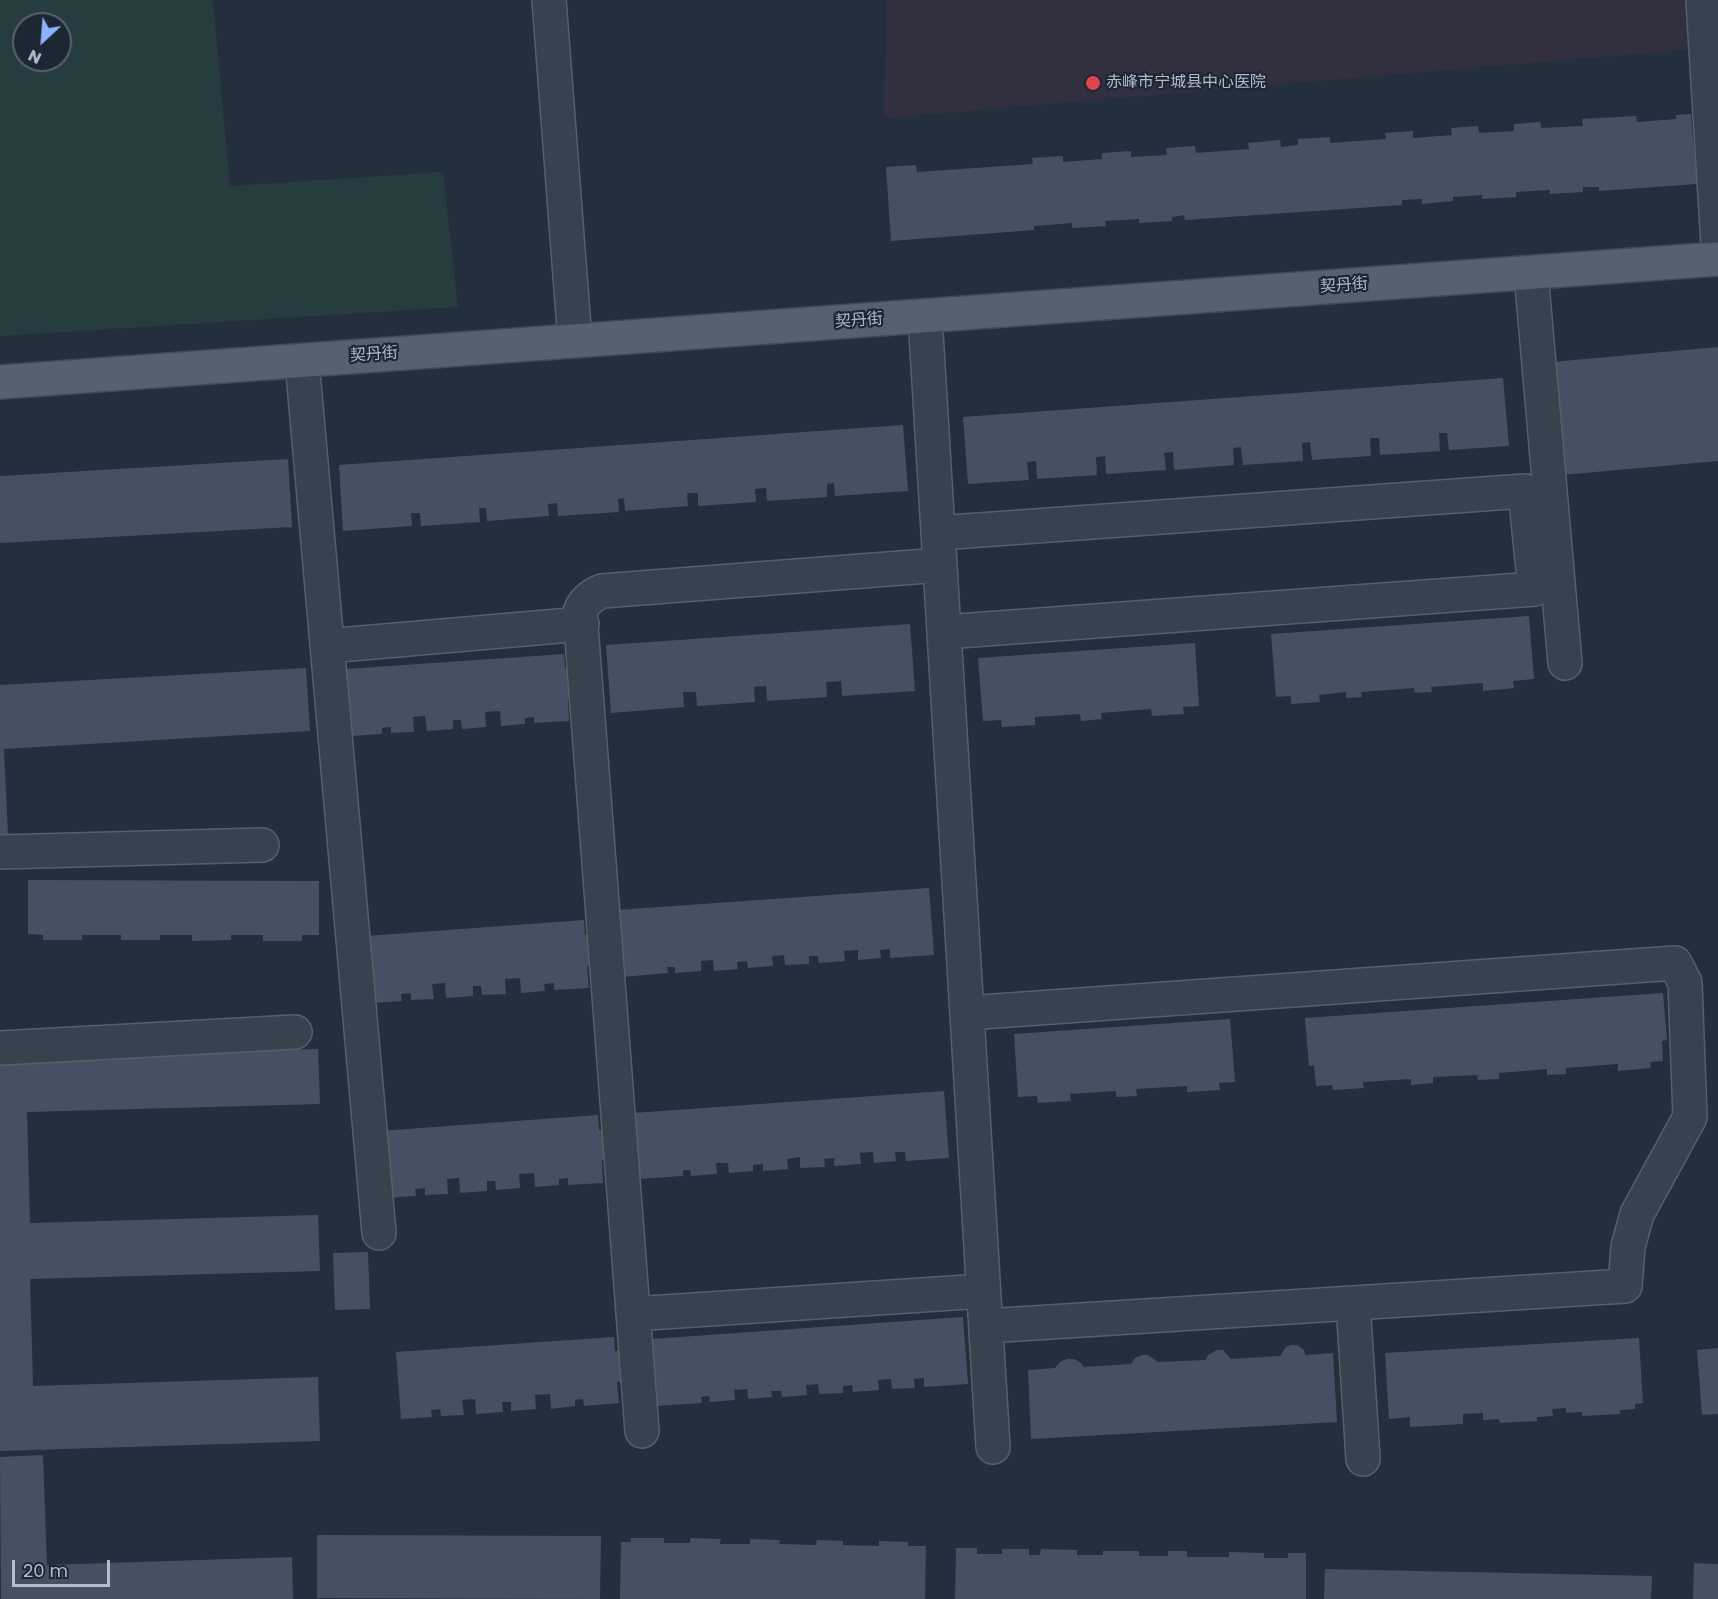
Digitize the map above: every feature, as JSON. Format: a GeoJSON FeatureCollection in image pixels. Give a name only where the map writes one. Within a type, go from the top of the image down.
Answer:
{"type":"FeatureCollection","features":[{"type":"Feature","properties":{"kind":"main road","name":"契丹街"},"geometry":{"type":"LineString","coordinates":[[0,382],[1718,259]]}},
{"type":"Feature","properties":{"kind":"lane"},"geometry":{"type":"LineString","coordinates":[[549,0],[575,341]]}},
{"type":"Feature","properties":{"kind":"lane"},"geometry":{"type":"LineString","coordinates":[[1703,0],[1718,244]]}},
{"type":"Feature","properties":{"kind":"lane"},"geometry":{"type":"LineString","coordinates":[[1531,273],[1565,663]]}},
{"type":"Feature","properties":{"kind":"lane"},"geometry":{"type":"LineString","coordinates":[[925,316],[993,1447]]}},
{"type":"Feature","properties":{"kind":"lane"},"geometry":{"type":"LineString","coordinates":[[302,360],[379,1233]]}},
{"type":"Feature","properties":{"kind":"lane"},"geometry":{"type":"LineString","coordinates":[[938,533],[1525,491],[1534,589],[944,632]]}},
{"type":"Feature","properties":{"kind":"lane"},"geometry":{"type":"LineString","coordinates":[[642,1431],[580,612],[593,594],[602,591],[940,565]]}},
{"type":"Feature","properties":{"kind":"lane"},"geometry":{"type":"LineString","coordinates":[[327,646],[582,624]]}},
{"type":"Feature","properties":{"kind":"lane"},"geometry":{"type":"LineString","coordinates":[[0,852],[262,845]]}},
{"type":"Feature","properties":{"kind":"lane"},"geometry":{"type":"LineString","coordinates":[[967,1013],[1676,963],[1685,983],[1689,1117],[1637,1214],[1629,1247],[1625,1286],[986,1326]]}},
{"type":"Feature","properties":{"kind":"lane"},"geometry":{"type":"LineString","coordinates":[[0,1048],[295,1032]]}},
{"type":"Feature","properties":{"kind":"lane"},"geometry":{"type":"LineString","coordinates":[[633,1314],[984,1291]]}},
{"type":"Feature","properties":{"kind":"lane"},"geometry":{"type":"LineString","coordinates":[[1353,1303],[1363,1459]]}},
{"type":"Feature","properties":{"kind":"shaded area","name":"赤峰市宁城县中心医院"},"geometry":{"type":"Polygon","coordinates":[[[886,0],[1718,0],[1718,47],[884,118],[886,0]]]}},
{"type":"Feature","properties":{"kind":"green space"},"geometry":{"type":"Polygon","coordinates":[[[0,0],[213,0],[230,186],[443,172],[458,307],[0,336],[0,0]]]}},
{"type":"Feature","properties":{"kind":"building"},"geometry":{"type":"Polygon","coordinates":[[[1691,114],[1697,184],[1599,191],[1599,187],[1583,187],[1583,192],[1550,194],[1550,190],[1516,192],[1516,197],[1482,199],[1482,195],[1453,197],[1453,201],[1422,204],[1422,199],[1402,200],[1402,205],[1185,220],[1184,215],[1172,217],[1172,221],[1139,223],[1139,219],[1105,221],[1106,226],[1072,228],[1072,223],[1034,226],[1034,230],[891,241],[886,167],[916,165],[917,172],[1033,164],[1032,158],[1063,156],[1063,162],[1102,159],[1102,153],[1131,151],[1131,157],[1167,155],[1166,148],[1195,146],[1196,153],[1249,149],[1248,143],[1280,140],[1281,147],[1298,145],[1298,139],[1330,137],[1330,143],[1386,139],[1385,133],[1413,131],[1413,138],[1452,135],[1451,128],[1478,126],[1479,133],[1514,131],[1514,124],[1540,122],[1541,128],[1583,126],[1582,119],[1636,116],[1637,122],[1676,119],[1676,115],[1691,114]]]}},
{"type":"Feature","properties":{"kind":"building"},"geometry":{"type":"Polygon","coordinates":[[[1718,347],[1718,461],[1562,475],[1552,362],[1718,347]]]}},
{"type":"Feature","properties":{"kind":"building"},"geometry":{"type":"Polygon","coordinates":[[[1503,378],[1509,446],[1449,450],[1447,433],[1439,433],[1440,451],[1380,455],[1379,438],[1370,438],[1371,456],[1312,460],[1310,442],[1302,443],[1303,461],[1243,465],[1241,447],[1233,448],[1234,465],[1174,470],[1173,452],[1164,453],[1166,470],[1106,474],[1105,456],[1096,457],[1097,475],[1037,479],[1036,461],[1027,462],[1029,480],[968,484],[963,417],[1503,378]]]}},
{"type":"Feature","properties":{"kind":"building"},"geometry":{"type":"Polygon","coordinates":[[[903,425],[908,491],[835,496],[834,483],[827,484],[827,497],[767,501],[766,488],[755,489],[756,502],[698,506],[698,493],[687,493],[688,506],[625,511],[624,498],[618,499],[619,512],[558,516],[557,503],[548,504],[549,516],[487,521],[486,508],[479,508],[480,522],[421,526],[420,513],[411,513],[412,526],[343,531],[339,465],[903,425]]]}},
{"type":"Feature","properties":{"kind":"building"},"geometry":{"type":"Polygon","coordinates":[[[288,459],[292,527],[0,543],[0,476],[288,459]]]}},
{"type":"Feature","properties":{"kind":"building"},"geometry":{"type":"Polygon","coordinates":[[[1529,616],[1534,679],[1513,681],[1514,688],[1483,691],[1483,683],[1431,687],[1432,692],[1415,693],[1414,688],[1361,692],[1362,697],[1346,698],[1346,692],[1319,695],[1320,702],[1291,704],[1291,696],[1276,697],[1271,634],[1529,616]]]}},
{"type":"Feature","properties":{"kind":"building"},"geometry":{"type":"Polygon","coordinates":[[[910,624],[915,691],[842,696],[841,681],[826,682],[827,697],[767,701],[766,686],[754,687],[755,702],[697,706],[696,692],[683,692],[684,707],[611,713],[606,645],[910,624]]]}},
{"type":"Feature","properties":{"kind":"building"},"geometry":{"type":"Polygon","coordinates":[[[1195,643],[1199,706],[1183,707],[1184,714],[1152,716],[1151,709],[1101,713],[1102,719],[1081,721],[1080,714],[1035,717],[1035,725],[1002,727],[1001,720],[983,721],[978,658],[1195,643]]]}},
{"type":"Feature","properties":{"kind":"building"},"geometry":{"type":"Polygon","coordinates":[[[564,654],[565,668],[570,668],[572,699],[568,699],[569,721],[534,723],[534,717],[525,718],[525,724],[501,726],[500,711],[485,712],[486,727],[462,729],[461,720],[453,720],[453,729],[427,731],[425,716],[413,717],[414,732],[391,733],[391,727],[382,728],[382,734],[352,736],[346,669],[564,654]]]}},
{"type":"Feature","properties":{"kind":"building"},"geometry":{"type":"Polygon","coordinates":[[[306,668],[310,731],[4,749],[8,835],[0,835],[0,685],[306,668]]]}},
{"type":"Feature","properties":{"kind":"building"},"geometry":{"type":"Polygon","coordinates":[[[28,880],[319,881],[319,935],[302,935],[302,941],[263,941],[263,935],[231,935],[231,940],[192,941],[192,935],[160,935],[160,940],[121,940],[121,935],[82,935],[82,940],[43,940],[43,935],[28,934],[28,880]]]}},
{"type":"Feature","properties":{"kind":"building"},"geometry":{"type":"Polygon","coordinates":[[[929,888],[934,955],[890,958],[890,949],[880,950],[881,958],[858,960],[858,950],[844,951],[845,961],[819,963],[818,956],[809,956],[809,964],[785,965],[784,955],[772,956],[773,966],[748,968],[747,961],[737,962],[738,969],[714,971],[713,960],[701,961],[701,971],[675,973],[675,967],[667,967],[668,973],[622,977],[617,910],[929,888]]]}},
{"type":"Feature","properties":{"kind":"building"},"geometry":{"type":"Polygon","coordinates":[[[584,920],[585,935],[590,935],[592,965],[587,966],[589,988],[554,990],[554,983],[544,984],[545,991],[521,993],[520,978],[505,979],[506,994],[482,995],[481,986],[473,986],[473,996],[446,998],[445,983],[432,984],[434,999],[411,1000],[411,993],[401,994],[402,1001],[371,1003],[366,936],[584,920]]]}},
{"type":"Feature","properties":{"kind":"building"},"geometry":{"type":"Polygon","coordinates":[[[1663,993],[1667,1040],[1662,1041],[1663,1061],[1650,1062],[1651,1068],[1618,1071],[1618,1064],[1566,1068],[1566,1074],[1547,1075],[1547,1069],[1499,1073],[1499,1079],[1478,1080],[1477,1075],[1433,1077],[1433,1083],[1411,1085],[1411,1079],[1363,1082],[1364,1088],[1333,1090],[1332,1085],[1316,1086],[1314,1065],[1309,1066],[1305,1018],[1663,993]]]}},
{"type":"Feature","properties":{"kind":"building"},"geometry":{"type":"Polygon","coordinates":[[[1230,1019],[1235,1082],[1219,1083],[1220,1090],[1187,1092],[1187,1086],[1136,1089],[1137,1096],[1116,1097],[1116,1091],[1070,1094],[1071,1101],[1038,1103],[1037,1096],[1018,1097],[1014,1034],[1230,1019]]]}},
{"type":"Feature","properties":{"kind":"building"},"geometry":{"type":"Polygon","coordinates":[[[318,1049],[320,1104],[27,1112],[30,1223],[318,1215],[320,1271],[30,1279],[33,1386],[318,1377],[320,1441],[0,1451],[0,1058],[318,1049]]]}},
{"type":"Feature","properties":{"kind":"building"},"geometry":{"type":"Polygon","coordinates":[[[944,1091],[949,1158],[906,1161],[905,1152],[895,1152],[896,1161],[874,1163],[873,1152],[860,1153],[861,1164],[834,1166],[834,1158],[824,1159],[825,1167],[800,1168],[800,1157],[787,1159],[788,1169],[763,1171],[763,1164],[753,1165],[753,1171],[729,1173],[728,1163],[716,1163],[717,1174],[691,1176],[690,1170],[683,1170],[683,1176],[637,1179],[633,1113],[944,1091]]]}},
{"type":"Feature","properties":{"kind":"building"},"geometry":{"type":"Polygon","coordinates":[[[598,1115],[599,1130],[604,1129],[606,1160],[602,1160],[603,1183],[568,1185],[568,1178],[559,1179],[559,1185],[535,1187],[534,1173],[519,1174],[520,1188],[496,1190],[495,1181],[487,1181],[487,1191],[460,1193],[459,1178],[447,1179],[448,1194],[425,1195],[425,1188],[415,1189],[416,1196],[385,1198],[380,1131],[598,1115]]]}},
{"type":"Feature","properties":{"kind":"building"},"geometry":{"type":"Polygon","coordinates":[[[368,1252],[370,1309],[335,1310],[333,1253],[368,1252]]]}},
{"type":"Feature","properties":{"kind":"building"},"geometry":{"type":"Polygon","coordinates":[[[963,1317],[968,1384],[924,1387],[924,1378],[914,1379],[915,1388],[892,1389],[891,1379],[878,1380],[879,1390],[853,1392],[852,1385],[843,1386],[843,1393],[819,1394],[818,1384],[806,1385],[807,1395],[782,1397],[781,1391],[771,1391],[772,1397],[748,1399],[747,1389],[734,1390],[735,1400],[710,1402],[709,1396],[701,1397],[702,1403],[656,1406],[651,1339],[963,1317]]]}},
{"type":"Feature","properties":{"kind":"building"},"geometry":{"type":"Polygon","coordinates":[[[614,1337],[615,1351],[620,1350],[622,1382],[617,1382],[619,1403],[584,1406],[583,1399],[575,1400],[575,1406],[551,1409],[550,1394],[535,1395],[536,1409],[511,1411],[511,1402],[502,1402],[503,1412],[476,1414],[475,1399],[462,1400],[464,1415],[441,1416],[440,1409],[431,1410],[432,1417],[401,1419],[396,1352],[614,1337]]]}},
{"type":"Feature","properties":{"kind":"building"},"geometry":{"type":"Polygon","coordinates":[[[1639,1338],[1643,1403],[1635,1404],[1635,1409],[1620,1410],[1620,1414],[1582,1416],[1582,1412],[1566,1413],[1566,1408],[1552,1409],[1553,1416],[1537,1417],[1537,1421],[1500,1423],[1499,1419],[1483,1420],[1483,1413],[1463,1414],[1463,1424],[1410,1427],[1410,1417],[1389,1419],[1385,1353],[1639,1338]]]}},
{"type":"Feature","properties":{"kind":"building"},"geometry":{"type":"Polygon","coordinates":[[[1297,1345],[1303,1349],[1306,1355],[1333,1353],[1337,1422],[1031,1439],[1028,1370],[1055,1368],[1067,1359],[1074,1359],[1084,1367],[1131,1364],[1135,1358],[1142,1355],[1148,1355],[1158,1362],[1206,1360],[1208,1355],[1217,1350],[1223,1350],[1231,1359],[1280,1356],[1286,1347],[1297,1345]]]}},
{"type":"Feature","properties":{"kind":"building"},"geometry":{"type":"Polygon","coordinates":[[[1718,1348],[1718,1414],[1702,1415],[1697,1350],[1718,1348]]]}},
{"type":"Feature","properties":{"kind":"building"},"geometry":{"type":"Polygon","coordinates":[[[43,1455],[47,1565],[292,1557],[293,1599],[1,1599],[0,1457],[43,1455]]]}},
{"type":"Feature","properties":{"kind":"building"},"geometry":{"type":"Polygon","coordinates":[[[317,1535],[601,1536],[600,1599],[317,1598],[317,1535]]]}},
{"type":"Feature","properties":{"kind":"building"},"geometry":{"type":"Polygon","coordinates":[[[631,1538],[664,1538],[664,1543],[690,1543],[690,1538],[721,1539],[720,1544],[750,1544],[750,1539],[780,1540],[779,1544],[816,1545],[817,1540],[843,1541],[843,1545],[879,1546],[879,1541],[908,1542],[908,1546],[926,1546],[925,1599],[620,1599],[621,1542],[631,1542],[631,1538]]]}},
{"type":"Feature","properties":{"kind":"building"},"geometry":{"type":"Polygon","coordinates":[[[956,1548],[977,1548],[977,1554],[1002,1554],[1002,1549],[1029,1549],[1029,1555],[1040,1555],[1041,1549],[1077,1550],[1077,1555],[1103,1555],[1103,1551],[1139,1551],[1139,1556],[1168,1556],[1168,1551],[1187,1551],[1187,1557],[1229,1557],[1229,1552],[1264,1553],[1264,1558],[1288,1558],[1288,1553],[1306,1553],[1306,1599],[955,1599],[956,1548]]]}},
{"type":"Feature","properties":{"kind":"building"},"geometry":{"type":"Polygon","coordinates":[[[1694,1563],[1718,1564],[1718,1599],[1693,1599],[1694,1563]]]}},
{"type":"Feature","properties":{"kind":"building"},"geometry":{"type":"Polygon","coordinates":[[[1325,1569],[1652,1576],[1651,1599],[1324,1599],[1325,1569]]]}},
{"type":"Feature","properties":{"kind":"place","name":"赤峰市宁城县中心医院"},"geometry":{"type":"Point","coordinates":[1093,83]}}]}
